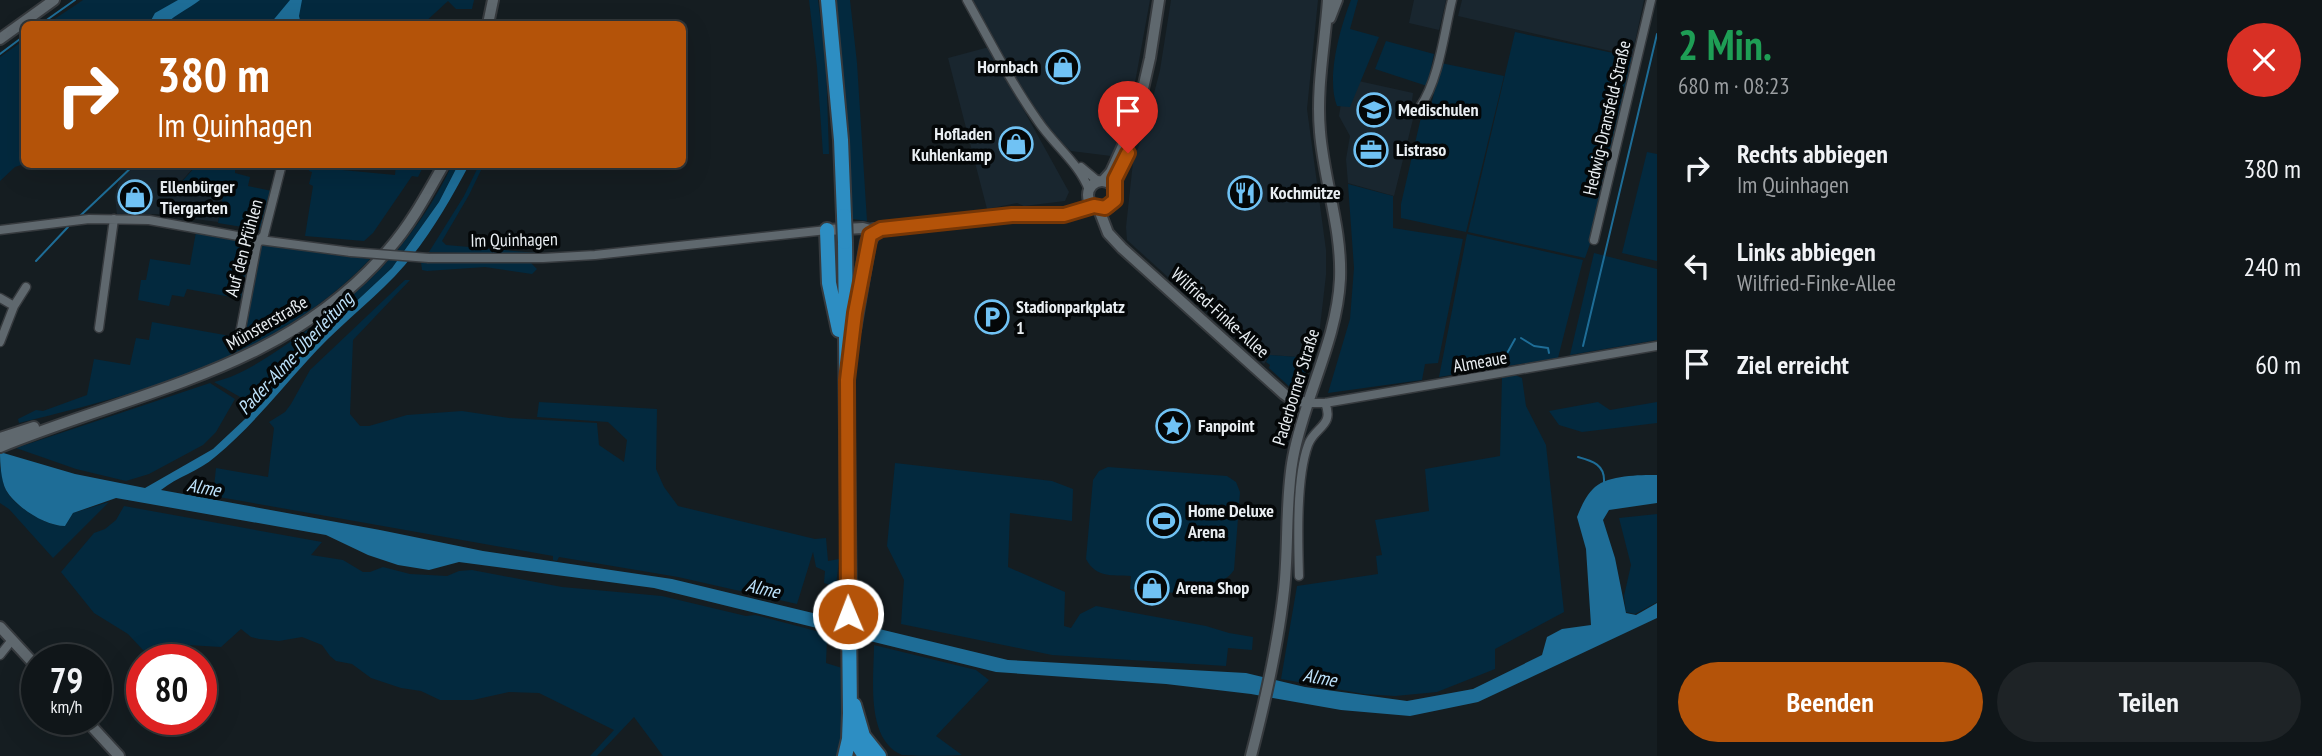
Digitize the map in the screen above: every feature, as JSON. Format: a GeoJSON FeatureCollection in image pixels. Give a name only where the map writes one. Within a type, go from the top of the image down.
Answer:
{"type":"FeatureCollection","features":[{"type":"Feature","properties":{"kind":"highway"},"geometry":{"type":"LineString","coordinates":[[828,0],[841,140],[845,242],[850,690],[849,739],[845,756]]}},
{"type":"Feature","properties":{"kind":"highway"},"geometry":{"type":"LineString","coordinates":[[827,230],[829,284],[847,380]]}},
{"type":"Feature","properties":{"kind":"highway"},"geometry":{"type":"LineString","coordinates":[[847,380],[855,313],[869,239],[874,231]]}},
{"type":"Feature","properties":{"kind":"highway"},"geometry":{"type":"LineString","coordinates":[[850,690],[863,736],[879,756]]}},
{"type":"Feature","properties":{"kind":"highway"},"geometry":{"type":"LineString","coordinates":[[850,713],[856,742],[865,756]]}},
{"type":"Feature","properties":{"kind":"street"},"geometry":{"type":"LineString","coordinates":[[25,21],[54,0]]}},
{"type":"Feature","properties":{"kind":"street"},"geometry":{"type":"LineString","coordinates":[[489,21],[494,0]]}},
{"type":"Feature","properties":{"kind":"street"},"geometry":{"type":"LineString","coordinates":[[967,0],[1036,119],[1084,178],[1096,201],[1116,197],[1116,177],[1137,129],[1137,116]]}},
{"type":"Feature","properties":{"kind":"street"},"geometry":{"type":"LineString","coordinates":[[1101,181],[1111,172],[1137,116],[1159,0]]}},
{"type":"Feature","properties":{"kind":"street","name":"Paderborner Straße"},"geometry":{"type":"LineString","coordinates":[[1251,756],[1274,656],[1284,588],[1291,468],[1328,342],[1340,280],[1337,227],[1319,128],[1328,0]]}},
{"type":"Feature","properties":{"kind":"street","name":"Paderborner Straße"},"geometry":{"type":"LineString","coordinates":[[1326,27],[1338,0]]}},
{"type":"Feature","properties":{"kind":"street"},"geometry":{"type":"LineString","coordinates":[[1420,107],[1431,84],[1452,0]]}},
{"type":"Feature","properties":{"kind":"street","name":"Hedwig-Dransfeld-Straße"},"geometry":{"type":"LineString","coordinates":[[1594,240],[1650,1]]}},
{"type":"Feature","properties":{"kind":"street"},"geometry":{"type":"LineString","coordinates":[[0,39],[21,24]]}},
{"type":"Feature","properties":{"kind":"street"},"geometry":{"type":"LineString","coordinates":[[1070,159],[1114,187]]}},
{"type":"Feature","properties":{"kind":"street","name":"Auf den Pfühlen"},"geometry":{"type":"LineString","coordinates":[[239,339],[254,256],[264,235],[281,168]]}},
{"type":"Feature","properties":{"kind":"street","name":"Münsterstraße"},"geometry":{"type":"LineString","coordinates":[[0,438],[87,415],[195,379],[267,347],[337,301],[390,248],[414,216],[442,168]]}},
{"type":"Feature","properties":{"kind":"street","name":"Im Quinhagen"},"geometry":{"type":"LineString","coordinates":[[0,230],[89,219],[157,221],[260,240],[351,252],[429,258],[543,258],[595,255],[827,230],[863,228],[874,231],[1068,209],[1082,202],[1096,201],[1101,181]]}},
{"type":"Feature","properties":{"kind":"street","name":"Wilfried-Finke-Allee"},"geometry":{"type":"LineString","coordinates":[[1096,201],[1108,233],[1114,239],[1284,394],[1291,399],[1308,403]]}},
{"type":"Feature","properties":{"kind":"street"},"geometry":{"type":"LineString","coordinates":[[99,328],[114,219]]}},
{"type":"Feature","properties":{"kind":"street"},"geometry":{"type":"LineString","coordinates":[[0,342],[14,306],[26,286]]}},
{"type":"Feature","properties":{"kind":"street"},"geometry":{"type":"LineString","coordinates":[[0,298],[14,306]]}},
{"type":"Feature","properties":{"kind":"street","name":"Almeaue"},"geometry":{"type":"LineString","coordinates":[[1308,403],[1325,403],[1657,346]]}},
{"type":"Feature","properties":{"kind":"street","name":"Paderborner Straße"},"geometry":{"type":"LineString","coordinates":[[1299,576],[1303,466],[1309,441],[1327,419],[1325,403]]}},
{"type":"Feature","properties":{"kind":"street","name":"Münsterstraße"},"geometry":{"type":"LineString","coordinates":[[0,447],[34,430]]}},
{"type":"Feature","properties":{"kind":"street"},"geometry":{"type":"LineString","coordinates":[[0,627],[21,650]]}},
{"type":"Feature","properties":{"kind":"street"},"geometry":{"type":"LineString","coordinates":[[0,655],[12,640]]}},
{"type":"Feature","properties":{"kind":"street"},"geometry":{"type":"LineString","coordinates":[[100,735],[119,756]]}},
{"type":"Feature","properties":{"kind":"shaded area"},"geometry":{"type":"Polygon","coordinates":[[[83,0],[474,0],[472,9],[456,9],[448,1],[426,21],[52,21],[83,0]]]}},
{"type":"Feature","properties":{"kind":"shaded area"},"geometry":{"type":"Polygon","coordinates":[[[809,0],[818,0],[826,64],[829,154],[823,154],[809,0]]]}},
{"type":"Feature","properties":{"kind":"shaded area"},"geometry":{"type":"Polygon","coordinates":[[[835,0],[850,0],[857,63],[867,221],[852,219],[843,70],[835,0]]]}},
{"type":"Feature","properties":{"kind":"shaded area"},"geometry":{"type":"Polygon","coordinates":[[[969,0],[1150,0],[1126,125],[1111,156],[1071,151],[1052,134],[1019,88],[969,0]]]}},
{"type":"Feature","properties":{"kind":"shaded area"},"geometry":{"type":"Polygon","coordinates":[[[1171,0],[1318,0],[1307,109],[1326,250],[1326,275],[1320,327],[1312,358],[1270,355],[1264,364],[1127,240],[1133,162],[1145,129],[1160,70],[1171,0]]]}},
{"type":"Feature","properties":{"kind":"shaded area"},"geometry":{"type":"Polygon","coordinates":[[[1351,0],[1358,0],[1350,29],[1379,37],[1350,107],[1337,106],[1333,82],[1339,38],[1351,0]]]}},
{"type":"Feature","properties":{"kind":"shaded area"},"geometry":{"type":"Polygon","coordinates":[[[1414,0],[1446,0],[1439,30],[1409,23],[1414,0]]]}},
{"type":"Feature","properties":{"kind":"shaded area"},"geometry":{"type":"Polygon","coordinates":[[[1462,0],[1644,0],[1632,56],[1458,16],[1462,0]]]}},
{"type":"Feature","properties":{"kind":"shaded area"},"geometry":{"type":"Polygon","coordinates":[[[1515,32],[1632,57],[1585,258],[1468,232],[1515,32]]]}},
{"type":"Feature","properties":{"kind":"shaded area"},"geometry":{"type":"Polygon","coordinates":[[[1386,41],[1434,54],[1427,86],[1375,69],[1386,41]]]}},
{"type":"Feature","properties":{"kind":"shaded area"},"geometry":{"type":"Polygon","coordinates":[[[21,42],[21,165],[0,181],[0,57],[21,42]]]}},
{"type":"Feature","properties":{"kind":"shaded area"},"geometry":{"type":"Polygon","coordinates":[[[989,47],[1069,192],[1065,201],[1024,206],[1017,203],[987,209],[948,58],[989,47]]]}},
{"type":"Feature","properties":{"kind":"shaded area"},"geometry":{"type":"Polygon","coordinates":[[[1441,63],[1504,76],[1466,232],[1401,218],[1401,204],[1422,113],[1429,114],[1441,63]]]}},
{"type":"Feature","properties":{"kind":"shaded area"},"geometry":{"type":"Polygon","coordinates":[[[1345,78],[1413,93],[1411,109],[1415,111],[1394,196],[1348,183],[1346,159],[1350,136],[1339,116],[1345,78]]]}},
{"type":"Feature","properties":{"kind":"shaded area"},"geometry":{"type":"Polygon","coordinates":[[[1647,152],[1657,154],[1657,261],[1622,253],[1647,152]]]}},
{"type":"Feature","properties":{"kind":"shaded area"},"geometry":{"type":"Polygon","coordinates":[[[134,168],[193,168],[176,187],[223,196],[218,222],[157,214],[117,215],[115,196],[120,177],[134,168]]]}},
{"type":"Feature","properties":{"kind":"shaded area"},"geometry":{"type":"Polygon","coordinates":[[[194,168],[235,168],[235,173],[250,177],[248,186],[272,191],[263,229],[218,223],[223,195],[177,187],[194,168]]]}},
{"type":"Feature","properties":{"kind":"shaded area"},"geometry":{"type":"Polygon","coordinates":[[[310,168],[342,168],[395,175],[396,168],[422,168],[418,177],[412,176],[373,233],[364,241],[305,236],[313,186],[309,184],[312,172],[310,168]]]}},
{"type":"Feature","properties":{"kind":"shaded area"},"geometry":{"type":"Polygon","coordinates":[[[450,168],[456,168],[439,202],[392,268],[301,353],[261,404],[247,401],[214,382],[245,370],[274,353],[343,304],[404,242],[450,168]]]}},
{"type":"Feature","properties":{"kind":"shaded area"},"geometry":{"type":"Polygon","coordinates":[[[478,168],[482,168],[442,241],[446,245],[538,253],[429,252],[464,196],[478,168]]]}},
{"type":"Feature","properties":{"kind":"shaded area"},"geometry":{"type":"Polygon","coordinates":[[[1348,184],[1393,196],[1393,228],[1463,239],[1438,363],[1425,364],[1422,380],[1328,393],[1350,319],[1354,268],[1348,184]]]}},
{"type":"Feature","properties":{"kind":"shaded area"},"geometry":{"type":"Polygon","coordinates":[[[196,232],[254,244],[242,299],[187,289],[184,297],[172,295],[169,306],[138,300],[141,280],[146,280],[150,259],[190,265],[196,232]]]}},
{"type":"Feature","properties":{"kind":"shaded area"},"geometry":{"type":"Polygon","coordinates":[[[1467,234],[1583,260],[1558,358],[1439,377],[1467,234]]]}},
{"type":"Feature","properties":{"kind":"shaded area"},"geometry":{"type":"Polygon","coordinates":[[[263,245],[370,259],[333,293],[294,322],[252,346],[161,383],[19,423],[18,419],[36,410],[43,411],[87,395],[94,359],[130,365],[136,338],[149,340],[152,322],[236,337],[234,343],[242,337],[258,253],[263,245]]]}},
{"type":"Feature","properties":{"kind":"shaded area"},"geometry":{"type":"Polygon","coordinates":[[[1594,253],[1657,269],[1657,340],[1570,355],[1594,253]]]}},
{"type":"Feature","properties":{"kind":"shaded area"},"geometry":{"type":"Polygon","coordinates":[[[421,262],[531,263],[537,269],[532,274],[485,267],[427,271],[422,270],[421,262]]]}},
{"type":"Feature","properties":{"kind":"shaded area"},"geometry":{"type":"Polygon","coordinates":[[[405,280],[410,280],[353,340],[350,414],[360,426],[407,415],[462,411],[509,418],[597,423],[599,445],[624,462],[627,440],[608,422],[537,417],[539,402],[657,409],[656,469],[664,487],[678,506],[815,539],[826,538],[828,561],[839,559],[836,587],[824,583],[825,571],[816,567],[813,552],[797,604],[678,577],[559,557],[557,561],[553,560],[553,556],[213,496],[216,468],[268,477],[274,428],[269,422],[285,412],[310,370],[405,280]]]}},
{"type":"Feature","properties":{"kind":"shaded area"},"geometry":{"type":"Polygon","coordinates":[[[1270,355],[1312,358],[1300,387],[1292,389],[1269,368],[1270,365],[1266,362],[1270,355]]]}},
{"type":"Feature","properties":{"kind":"shaded area"},"geometry":{"type":"Polygon","coordinates":[[[1515,375],[1522,378],[1526,406],[1546,445],[1564,612],[1495,649],[1495,669],[1437,692],[1395,696],[1364,694],[1281,679],[1297,586],[1378,574],[1376,556],[1382,555],[1375,520],[1429,511],[1425,469],[1500,456],[1502,378],[1515,375]]]}},
{"type":"Feature","properties":{"kind":"shaded area"},"geometry":{"type":"Polygon","coordinates":[[[210,383],[235,399],[216,432],[203,445],[149,474],[126,481],[76,469],[16,448],[210,383]]]}},
{"type":"Feature","properties":{"kind":"shaded area"},"geometry":{"type":"Polygon","coordinates":[[[1598,402],[1610,410],[1657,402],[1657,423],[1582,432],[1559,425],[1549,411],[1598,402]]]}},
{"type":"Feature","properties":{"kind":"shaded area"},"geometry":{"type":"Polygon","coordinates":[[[895,463],[1052,481],[1073,489],[1072,521],[1010,513],[1008,567],[1065,592],[1064,626],[1071,628],[1080,614],[1096,606],[1253,637],[1252,650],[1228,648],[1226,666],[1052,655],[901,624],[904,580],[887,546],[895,463]]]}},
{"type":"Feature","properties":{"kind":"shaded area"},"geometry":{"type":"Polygon","coordinates":[[[0,467],[9,495],[22,508],[49,523],[65,526],[73,513],[109,502],[53,558],[9,509],[0,503],[0,467]]]}},
{"type":"Feature","properties":{"kind":"shaded area","name":"Home Deluxe Arena"},"geometry":{"type":"Polygon","coordinates":[[[1108,467],[1227,476],[1236,482],[1240,492],[1234,570],[1229,576],[1213,583],[1187,581],[1186,594],[1130,589],[1131,576],[1105,574],[1095,570],[1086,559],[1093,480],[1099,471],[1108,467]]]}},
{"type":"Feature","properties":{"kind":"shaded area"},"geometry":{"type":"Polygon","coordinates":[[[124,506],[322,542],[311,555],[343,560],[363,572],[383,567],[410,574],[447,576],[472,570],[562,587],[662,596],[746,616],[755,615],[824,633],[827,639],[826,663],[842,668],[845,731],[838,756],[663,756],[634,717],[597,756],[590,756],[614,730],[539,693],[509,692],[473,700],[440,700],[421,691],[401,688],[371,678],[352,664],[336,661],[322,645],[302,637],[279,641],[259,639],[251,637],[241,629],[221,647],[217,647],[217,644],[137,644],[128,634],[94,613],[61,572],[94,533],[105,529],[116,520],[124,506]]]}},
{"type":"Feature","properties":{"kind":"shaded area"},"geometry":{"type":"Polygon","coordinates":[[[1657,514],[1657,602],[1635,614],[1626,612],[1624,596],[1631,565],[1619,518],[1657,514]]]}},
{"type":"Feature","properties":{"kind":"shaded area"},"geometry":{"type":"Polygon","coordinates":[[[874,645],[976,670],[989,680],[936,736],[962,755],[902,755],[890,747],[882,736],[874,706],[874,645]]]}},
{"type":"Feature","properties":{"kind":"water"},"geometry":{"type":"Polygon","coordinates":[[[178,0],[200,0],[169,21],[151,21],[155,13],[178,0]]]}},
{"type":"Feature","properties":{"kind":"water"},"geometry":{"type":"Polygon","coordinates":[[[290,0],[302,0],[300,21],[272,21],[290,0]]]}},
{"type":"Feature","properties":{"kind":"water"},"geometry":{"type":"Polygon","coordinates":[[[456,168],[467,168],[445,209],[395,276],[317,350],[228,446],[209,462],[161,490],[483,551],[672,579],[1008,660],[1246,673],[1305,687],[1407,701],[1473,689],[1542,655],[1547,637],[1562,629],[1591,625],[1586,549],[1577,517],[1580,509],[1589,494],[1601,483],[1624,477],[1657,475],[1657,503],[1609,510],[1603,520],[1615,558],[1626,613],[1636,615],[1657,603],[1657,618],[1478,702],[1410,716],[1341,710],[1251,694],[1166,684],[996,672],[654,588],[459,562],[429,570],[398,565],[368,555],[326,535],[116,498],[73,513],[65,526],[57,525],[32,514],[6,490],[0,452],[75,474],[145,488],[213,449],[261,404],[301,353],[392,268],[439,202],[456,168]]]}},
{"type":"Feature","properties":{"kind":"waterway"},"geometry":{"type":"LineString","coordinates":[[45,21],[75,0]]}},
{"type":"Feature","properties":{"kind":"waterway"},"geometry":{"type":"LineString","coordinates":[[1583,346],[1657,34]]}},
{"type":"Feature","properties":{"kind":"waterway"},"geometry":{"type":"LineString","coordinates":[[0,54],[21,38]]}},
{"type":"Feature","properties":{"kind":"waterway"},"geometry":{"type":"LineString","coordinates":[[80,216],[131,168]]}},
{"type":"Feature","properties":{"kind":"waterway"},"geometry":{"type":"LineString","coordinates":[[36,261],[68,227]]}},
{"type":"Feature","properties":{"kind":"waterway"},"geometry":{"type":"LineString","coordinates":[[1521,338],[1534,346],[1548,348],[1549,353]]}},
{"type":"Feature","properties":{"kind":"waterway"},"geometry":{"type":"LineString","coordinates":[[1505,362],[1515,339]]}},
{"type":"Feature","properties":{"kind":"waterway"},"geometry":{"type":"LineString","coordinates":[[1578,457],[1597,465],[1602,471],[1604,482]]}},
{"type":"Feature","properties":{"kind":"place","name":"Hornbach"},"geometry":{"type":"Point","coordinates":[1063,67]}},
{"type":"Feature","properties":{"kind":"place","name":"Medischulen"},"geometry":{"type":"Point","coordinates":[1374,110]}},
{"type":"Feature","properties":{"kind":"place","name":"Hofladen Kuhlenkamp"},"geometry":{"type":"Point","coordinates":[1016,144]}},
{"type":"Feature","properties":{"kind":"place","name":"Listraso"},"geometry":{"type":"Point","coordinates":[1371,150]}},
{"type":"Feature","properties":{"kind":"place","name":"Kochmütze"},"geometry":{"type":"Point","coordinates":[1245,193]}},
{"type":"Feature","properties":{"kind":"place","name":"Ellenbürger Tiergarten"},"geometry":{"type":"Point","coordinates":[135,197]}},
{"type":"Feature","properties":{"kind":"place","name":"Stadionparkplatz 1"},"geometry":{"type":"Point","coordinates":[992,317]}},
{"type":"Feature","properties":{"kind":"place","name":"Fanpoint"},"geometry":{"type":"Point","coordinates":[1173,426]}},
{"type":"Feature","properties":{"kind":"place","name":"Home Deluxe Arena"},"geometry":{"type":"Point","coordinates":[1164,521]}},
{"type":"Feature","properties":{"kind":"place","name":"Arena Shop"},"geometry":{"type":"Point","coordinates":[1152,588]}},
{"type":"Feature","properties":{"kind":"route"},"geometry":{"type":"LineString","coordinates":[[848,614],[847,380],[855,313],[870,235],[881,229],[1012,215],[1064,215],[1090,206],[1105,208],[1115,200],[1115,179],[1128,153]]}},
{"type":"Feature","properties":{"kind":"water label","name":"Pader-Alme-Überleitung"},"geometry":{"type":"Point","coordinates":[295,353]}},
{"type":"Feature","properties":{"kind":"water label","name":"Alme"},"geometry":{"type":"Point","coordinates":[204,487]}},
{"type":"Feature","properties":{"kind":"water label","name":"Alme"},"geometry":{"type":"Point","coordinates":[763,588]}},
{"type":"Feature","properties":{"kind":"water label","name":"Alme"},"geometry":{"type":"Point","coordinates":[1320,677]}}]}
